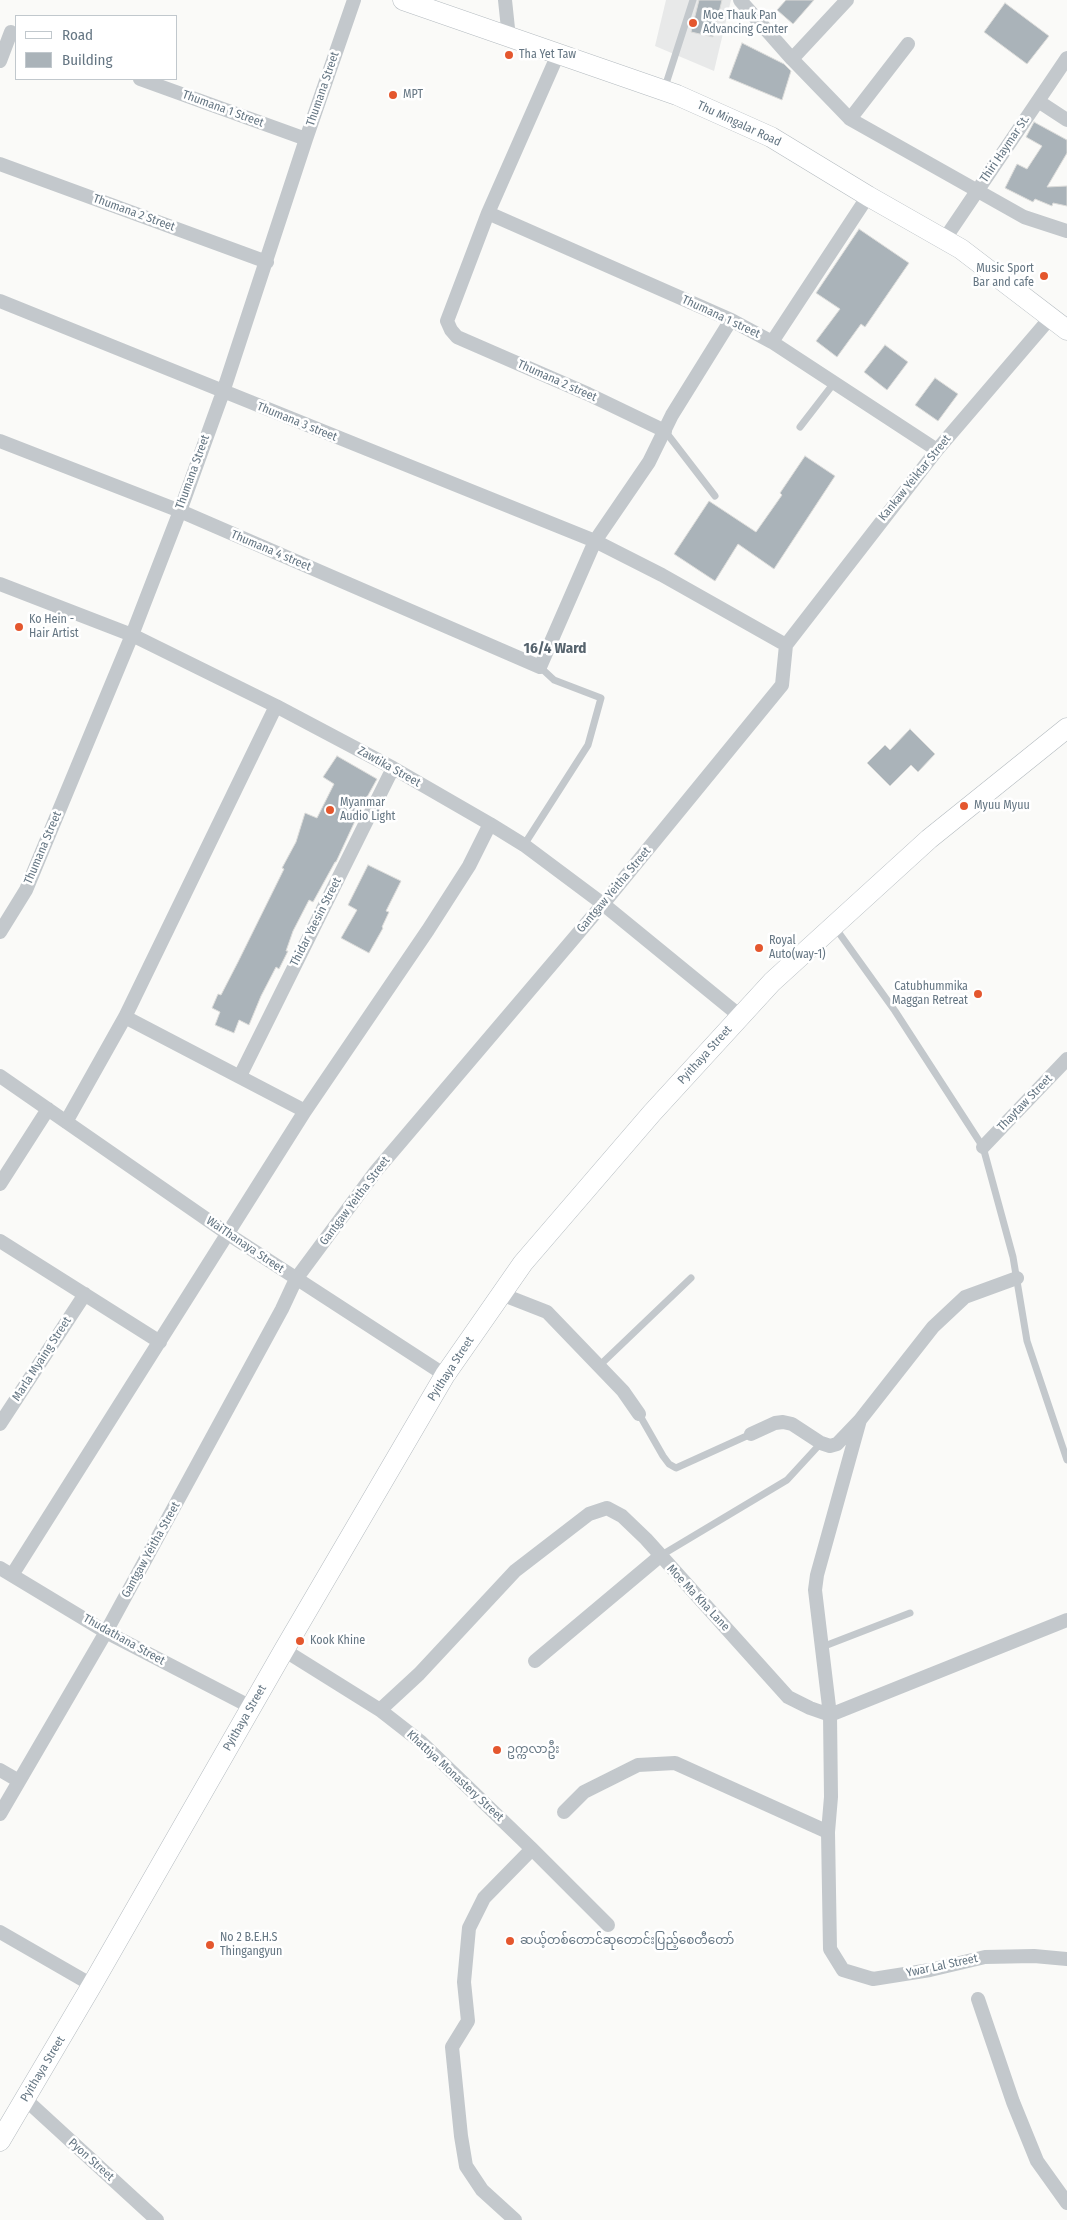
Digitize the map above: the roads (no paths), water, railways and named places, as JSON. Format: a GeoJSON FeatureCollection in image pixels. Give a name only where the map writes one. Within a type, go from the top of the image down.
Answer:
{"type":"FeatureCollection","features":[{"type":"Feature","properties":{"kind":"street","name":"Thumana Street"},"geometry":{"type":"LineString","coordinates":[[0,932],[26,890],[132,635],[180,511],[267,262],[306,139],[354,0]]}},
{"type":"Feature","properties":{"kind":"street","name":"Thu Mingalar Road"},"geometry":{"type":"LineString","coordinates":[[403,0],[509,38],[559,52],[664,90],[771,137],[868,196],[961,249],[1067,330]]}},
{"type":"Feature","properties":{"kind":"street"},"geometry":{"type":"LineString","coordinates":[[505,0],[509,38]]}},
{"type":"Feature","properties":{"kind":"street"},"geometry":{"type":"LineString","coordinates":[[740,0],[792,59],[850,119],[1024,217],[1067,231]]}},
{"type":"Feature","properties":{"kind":"street"},"geometry":{"type":"LineString","coordinates":[[792,59],[847,0]]}},
{"type":"Feature","properties":{"kind":"street"},"geometry":{"type":"LineString","coordinates":[[0,60],[9,31]]}},
{"type":"Feature","properties":{"kind":"street"},"geometry":{"type":"LineString","coordinates":[[850,119],[908,44]]}},
{"type":"Feature","properties":{"kind":"street"},"geometry":{"type":"LineString","coordinates":[[488,214],[559,52]]}},
{"type":"Feature","properties":{"kind":"street","name":"Thiri Haymar St."},"geometry":{"type":"LineString","coordinates":[[944,240],[1067,58]]}},
{"type":"Feature","properties":{"kind":"street","name":"Thumana 1 Street"},"geometry":{"type":"LineString","coordinates":[[143,80],[306,139]]}},
{"type":"Feature","properties":{"kind":"street"},"geometry":{"type":"LineString","coordinates":[[1038,101],[1067,120]]}},
{"type":"Feature","properties":{"kind":"street","name":"Thumana 2 Street"},"geometry":{"type":"LineString","coordinates":[[0,164],[267,262]]}},
{"type":"Feature","properties":{"kind":"street"},"geometry":{"type":"LineString","coordinates":[[772,342],[868,196]]}},
{"type":"Feature","properties":{"kind":"street","name":"Thumana 1 street"},"geometry":{"type":"LineString","coordinates":[[488,214],[731,320],[772,342],[937,450]]}},
{"type":"Feature","properties":{"kind":"street","name":"Thumana 2 street"},"geometry":{"type":"LineString","coordinates":[[488,214],[447,321],[450,330],[457,337],[665,430]]}},
{"type":"Feature","properties":{"kind":"street","name":"Thumana 3 street"},"geometry":{"type":"LineString","coordinates":[[0,301],[595,541],[662,575],[786,645]]}},
{"type":"Feature","properties":{"kind":"street","name":"Kankaw Yeiktar Street"},"geometry":{"type":"LineString","coordinates":[[786,645],[937,450],[1051,317]]}},
{"type":"Feature","properties":{"kind":"street"},"geometry":{"type":"LineString","coordinates":[[540,668],[595,541],[649,462],[665,430],[731,320]]}},
{"type":"Feature","properties":{"kind":"street","name":"Thumana 4 street"},"geometry":{"type":"LineString","coordinates":[[0,441],[180,511],[540,668]]}},
{"type":"Feature","properties":{"kind":"street","name":"Zawtika Street"},"geometry":{"type":"LineString","coordinates":[[0,584],[132,635],[276,706],[393,768],[490,824],[524,845],[603,904],[740,1016]]}},
{"type":"Feature","properties":{"kind":"street","name":"Gantgaw Yeitha Street"},"geometry":{"type":"LineString","coordinates":[[0,1814],[106,1632],[282,1310],[296,1279],[376,1171],[603,904],[782,685],[786,645]]}},
{"type":"Feature","properties":{"kind":"street"},"geometry":{"type":"LineString","coordinates":[[66,1122],[125,1016],[276,706]]}},
{"type":"Feature","properties":{"kind":"street","name":"Pyithaya Street"},"geometry":{"type":"LineString","coordinates":[[0,2141],[445,1375],[523,1263],[620,1151],[772,982],[929,840],[1067,728]]}},
{"type":"Feature","properties":{"kind":"street","name":"Thidar Yaesin Street"},"geometry":{"type":"LineString","coordinates":[[240,1076],[393,768]]}},
{"type":"Feature","properties":{"kind":"street"},"geometry":{"type":"LineString","coordinates":[[6,1572],[160,1342],[306,1111],[428,930],[469,866],[490,824]]}},
{"type":"Feature","properties":{"kind":"street"},"geometry":{"type":"LineString","coordinates":[[125,1016],[306,1111]]}},
{"type":"Feature","properties":{"kind":"street","name":"Thaytaw Street"},"geometry":{"type":"LineString","coordinates":[[984,1147],[1067,1059]]}},
{"type":"Feature","properties":{"kind":"street","name":"WaiThanaya Street"},"geometry":{"type":"LineString","coordinates":[[0,1076],[228,1234],[445,1375]]}},
{"type":"Feature","properties":{"kind":"street"},"geometry":{"type":"LineString","coordinates":[[0,1184],[48,1110]]}},
{"type":"Feature","properties":{"kind":"street"},"geometry":{"type":"LineString","coordinates":[[0,1241],[160,1342]]}},
{"type":"Feature","properties":{"kind":"street"},"geometry":{"type":"LineString","coordinates":[[751,1434],[775,1423],[784,1422],[792,1424],[821,1443],[830,1446],[837,1444],[860,1420],[933,1328],[965,1297],[1017,1278]]}},
{"type":"Feature","properties":{"kind":"street","name":"Marla Myaing Street"},"geometry":{"type":"LineString","coordinates":[[0,1424],[85,1294]]}},
{"type":"Feature","properties":{"kind":"street"},"geometry":{"type":"LineString","coordinates":[[501,1294],[547,1312],[623,1392],[639,1414]]}},
{"type":"Feature","properties":{"kind":"street"},"geometry":{"type":"LineString","coordinates":[[564,1812],[584,1792],[638,1765],[675,1763],[828,1832],[830,1715],[815,1590],[817,1574],[860,1420]]}},
{"type":"Feature","properties":{"kind":"street","name":"Moe Ma Kha Lane"},"geometry":{"type":"LineString","coordinates":[[380,1710],[419,1674],[515,1571],[589,1514],[607,1508],[622,1516],[739,1640],[788,1697],[830,1715]]}},
{"type":"Feature","properties":{"kind":"street"},"geometry":{"type":"LineString","coordinates":[[535,1661],[659,1557]]}},
{"type":"Feature","properties":{"kind":"street","name":"Thudathana Street"},"geometry":{"type":"LineString","coordinates":[[6,1572],[106,1632],[251,1707]]}},
{"type":"Feature","properties":{"kind":"street"},"geometry":{"type":"LineString","coordinates":[[830,1715],[1067,1620]]}},
{"type":"Feature","properties":{"kind":"street","name":"Khattiya Monastery Street"},"geometry":{"type":"LineString","coordinates":[[284,1650],[380,1710],[420,1742],[608,1925]]}},
{"type":"Feature","properties":{"kind":"street"},"geometry":{"type":"LineString","coordinates":[[0,1770],[19,1781]]}},
{"type":"Feature","properties":{"kind":"street","name":"Ywar Lal Street"},"geometry":{"type":"LineString","coordinates":[[828,1832],[830,1949],[844,1970],[873,1979],[930,1970],[985,1957],[1034,1956],[1067,1959]]}},
{"type":"Feature","properties":{"kind":"street"},"geometry":{"type":"LineString","coordinates":[[514,2220],[482,2190],[466,2166],[452,2047],[468,2021],[464,1982],[469,1928],[484,1898],[532,1849]]}},
{"type":"Feature","properties":{"kind":"street"},"geometry":{"type":"LineString","coordinates":[[0,1932],[92,1985]]}},
{"type":"Feature","properties":{"kind":"street"},"geometry":{"type":"LineString","coordinates":[[978,2000],[1013,2102],[1037,2161],[1067,2203]]}},
{"type":"Feature","properties":{"kind":"street","name":"Pyon Street"},"geometry":{"type":"LineString","coordinates":[[25,2099],[157,2220]]}},
{"type":"Feature","properties":{"kind":"lane"},"geometry":{"type":"LineString","coordinates":[[664,90],[693,0]]}},
{"type":"Feature","properties":{"kind":"lane"},"geometry":{"type":"LineString","coordinates":[[800,427],[834,383]]}},
{"type":"Feature","properties":{"kind":"lane"},"geometry":{"type":"LineString","coordinates":[[665,430],[715,496]]}},
{"type":"Feature","properties":{"kind":"lane"},"geometry":{"type":"LineString","coordinates":[[524,845],[588,745],[601,698],[554,680],[540,668]]}},
{"type":"Feature","properties":{"kind":"lane"},"geometry":{"type":"LineString","coordinates":[[834,926],[895,1011],[984,1147],[1013,1257],[1027,1341],[1067,1460]]}},
{"type":"Feature","properties":{"kind":"lane"},"geometry":{"type":"LineString","coordinates":[[599,1366],[691,1278]]}},
{"type":"Feature","properties":{"kind":"lane"},"geometry":{"type":"LineString","coordinates":[[639,1414],[663,1456],[669,1464],[676,1468],[751,1434]]}},
{"type":"Feature","properties":{"kind":"lane"},"geometry":{"type":"LineString","coordinates":[[659,1557],[787,1480],[821,1443]]}},
{"type":"Feature","properties":{"kind":"lane"},"geometry":{"type":"LineString","coordinates":[[822,1646],[910,1613]]}},
{"type":"Feature","properties":{"kind":"place","name":"Moe Thauk Pan Advancing Center"},"geometry":{"type":"Point","coordinates":[693,23]}},
{"type":"Feature","properties":{"kind":"place","name":"Tha Yet Taw"},"geometry":{"type":"Point","coordinates":[509,55]}},
{"type":"Feature","properties":{"kind":"place","name":"MPT"},"geometry":{"type":"Point","coordinates":[393,95]}},
{"type":"Feature","properties":{"kind":"place","name":"Music Sport Bar and cafe"},"geometry":{"type":"Point","coordinates":[1044,276]}},
{"type":"Feature","properties":{"kind":"place","name":"Ko Hein - Hair Artist"},"geometry":{"type":"Point","coordinates":[19,627]}},
{"type":"Feature","properties":{"kind":"place","name":"Myuu Myuu"},"geometry":{"type":"Point","coordinates":[964,806]}},
{"type":"Feature","properties":{"kind":"place","name":"Myanmar Audio Light"},"geometry":{"type":"Point","coordinates":[330,810]}},
{"type":"Feature","properties":{"kind":"place","name":"Royal Auto(way-1)"},"geometry":{"type":"Point","coordinates":[759,948]}},
{"type":"Feature","properties":{"kind":"place","name":"Catubhummika Maggan Retreat"},"geometry":{"type":"Point","coordinates":[978,994]}},
{"type":"Feature","properties":{"kind":"place","name":"Kook Khine"},"geometry":{"type":"Point","coordinates":[300,1641]}},
{"type":"Feature","properties":{"kind":"place","name":"ဥက္ကလာဦး"},"geometry":{"type":"Point","coordinates":[497,1750]}},
{"type":"Feature","properties":{"kind":"place","name":"ဆယ့်တစ်တောင်ဆုတောင်းပြည့်စေတီတော်"},"geometry":{"type":"Point","coordinates":[510,1941]}},
{"type":"Feature","properties":{"kind":"place","name":"No 2 B.E.H.S Thingangyun"},"geometry":{"type":"Point","coordinates":[210,1945]}},
{"type":"Feature","properties":{"kind":"district","name":"16/4 Ward"},"geometry":{"type":"Point","coordinates":[555,649]}}]}
